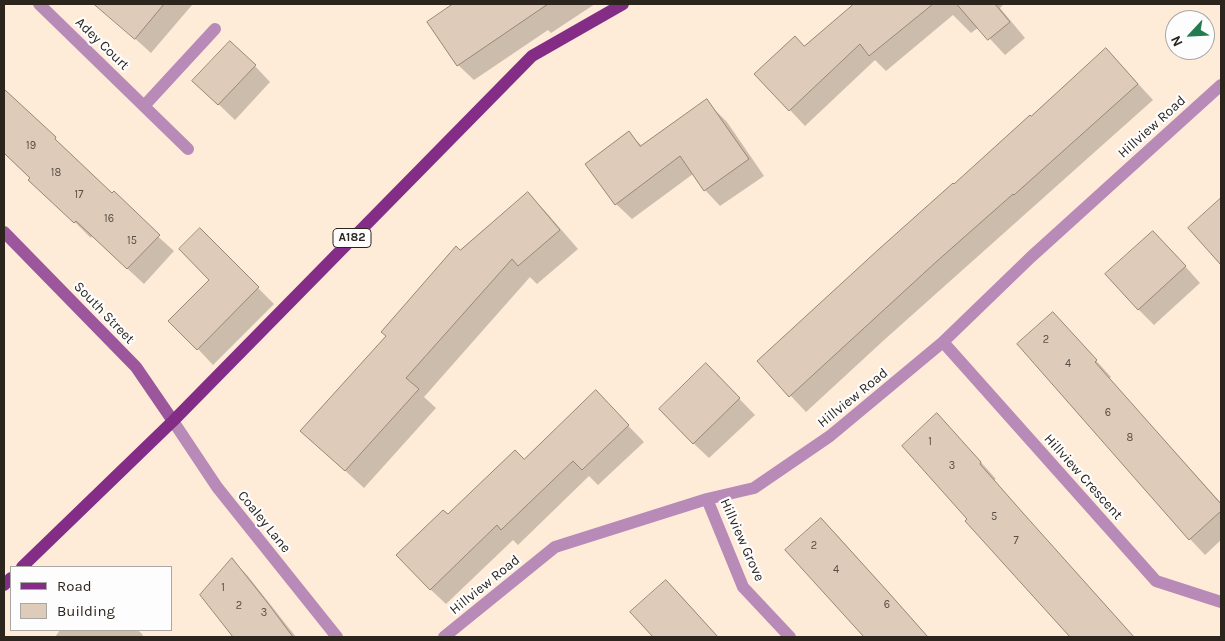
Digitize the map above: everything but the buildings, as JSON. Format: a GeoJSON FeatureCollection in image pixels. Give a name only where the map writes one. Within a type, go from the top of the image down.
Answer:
{"type":"FeatureCollection","features":[{"type":"Feature","properties":{"kind":"main road","name":"A182"},"geometry":{"type":"LineString","coordinates":[[23,566],[174,421],[532,56],[623,4]]}},
{"type":"Feature","properties":{"kind":"street","name":"Adey Court"},"geometry":{"type":"LineString","coordinates":[[40,4],[188,148]]}},
{"type":"Feature","properties":{"kind":"street"},"geometry":{"type":"LineString","coordinates":[[144,106],[215,29]]}},
{"type":"Feature","properties":{"kind":"street","name":"Hillview Road"},"geometry":{"type":"LineString","coordinates":[[444,637],[555,547],[707,499],[754,488],[830,436],[942,342],[1031,257],[1221,85]]}},
{"type":"Feature","properties":{"kind":"street","name":"South Street"},"geometry":{"type":"LineString","coordinates":[[4,232],[136,367],[174,421]]}},
{"type":"Feature","properties":{"kind":"street","name":"Hillview Crescent"},"geometry":{"type":"LineString","coordinates":[[942,342],[1156,582],[1221,602]]}},
{"type":"Feature","properties":{"kind":"street","name":"Coaley Lane"},"geometry":{"type":"LineString","coordinates":[[174,421],[217,488],[337,637]]}},
{"type":"Feature","properties":{"kind":"street","name":"Hillview Grove"},"geometry":{"type":"LineString","coordinates":[[707,499],[743,587],[790,637]]}}]}
